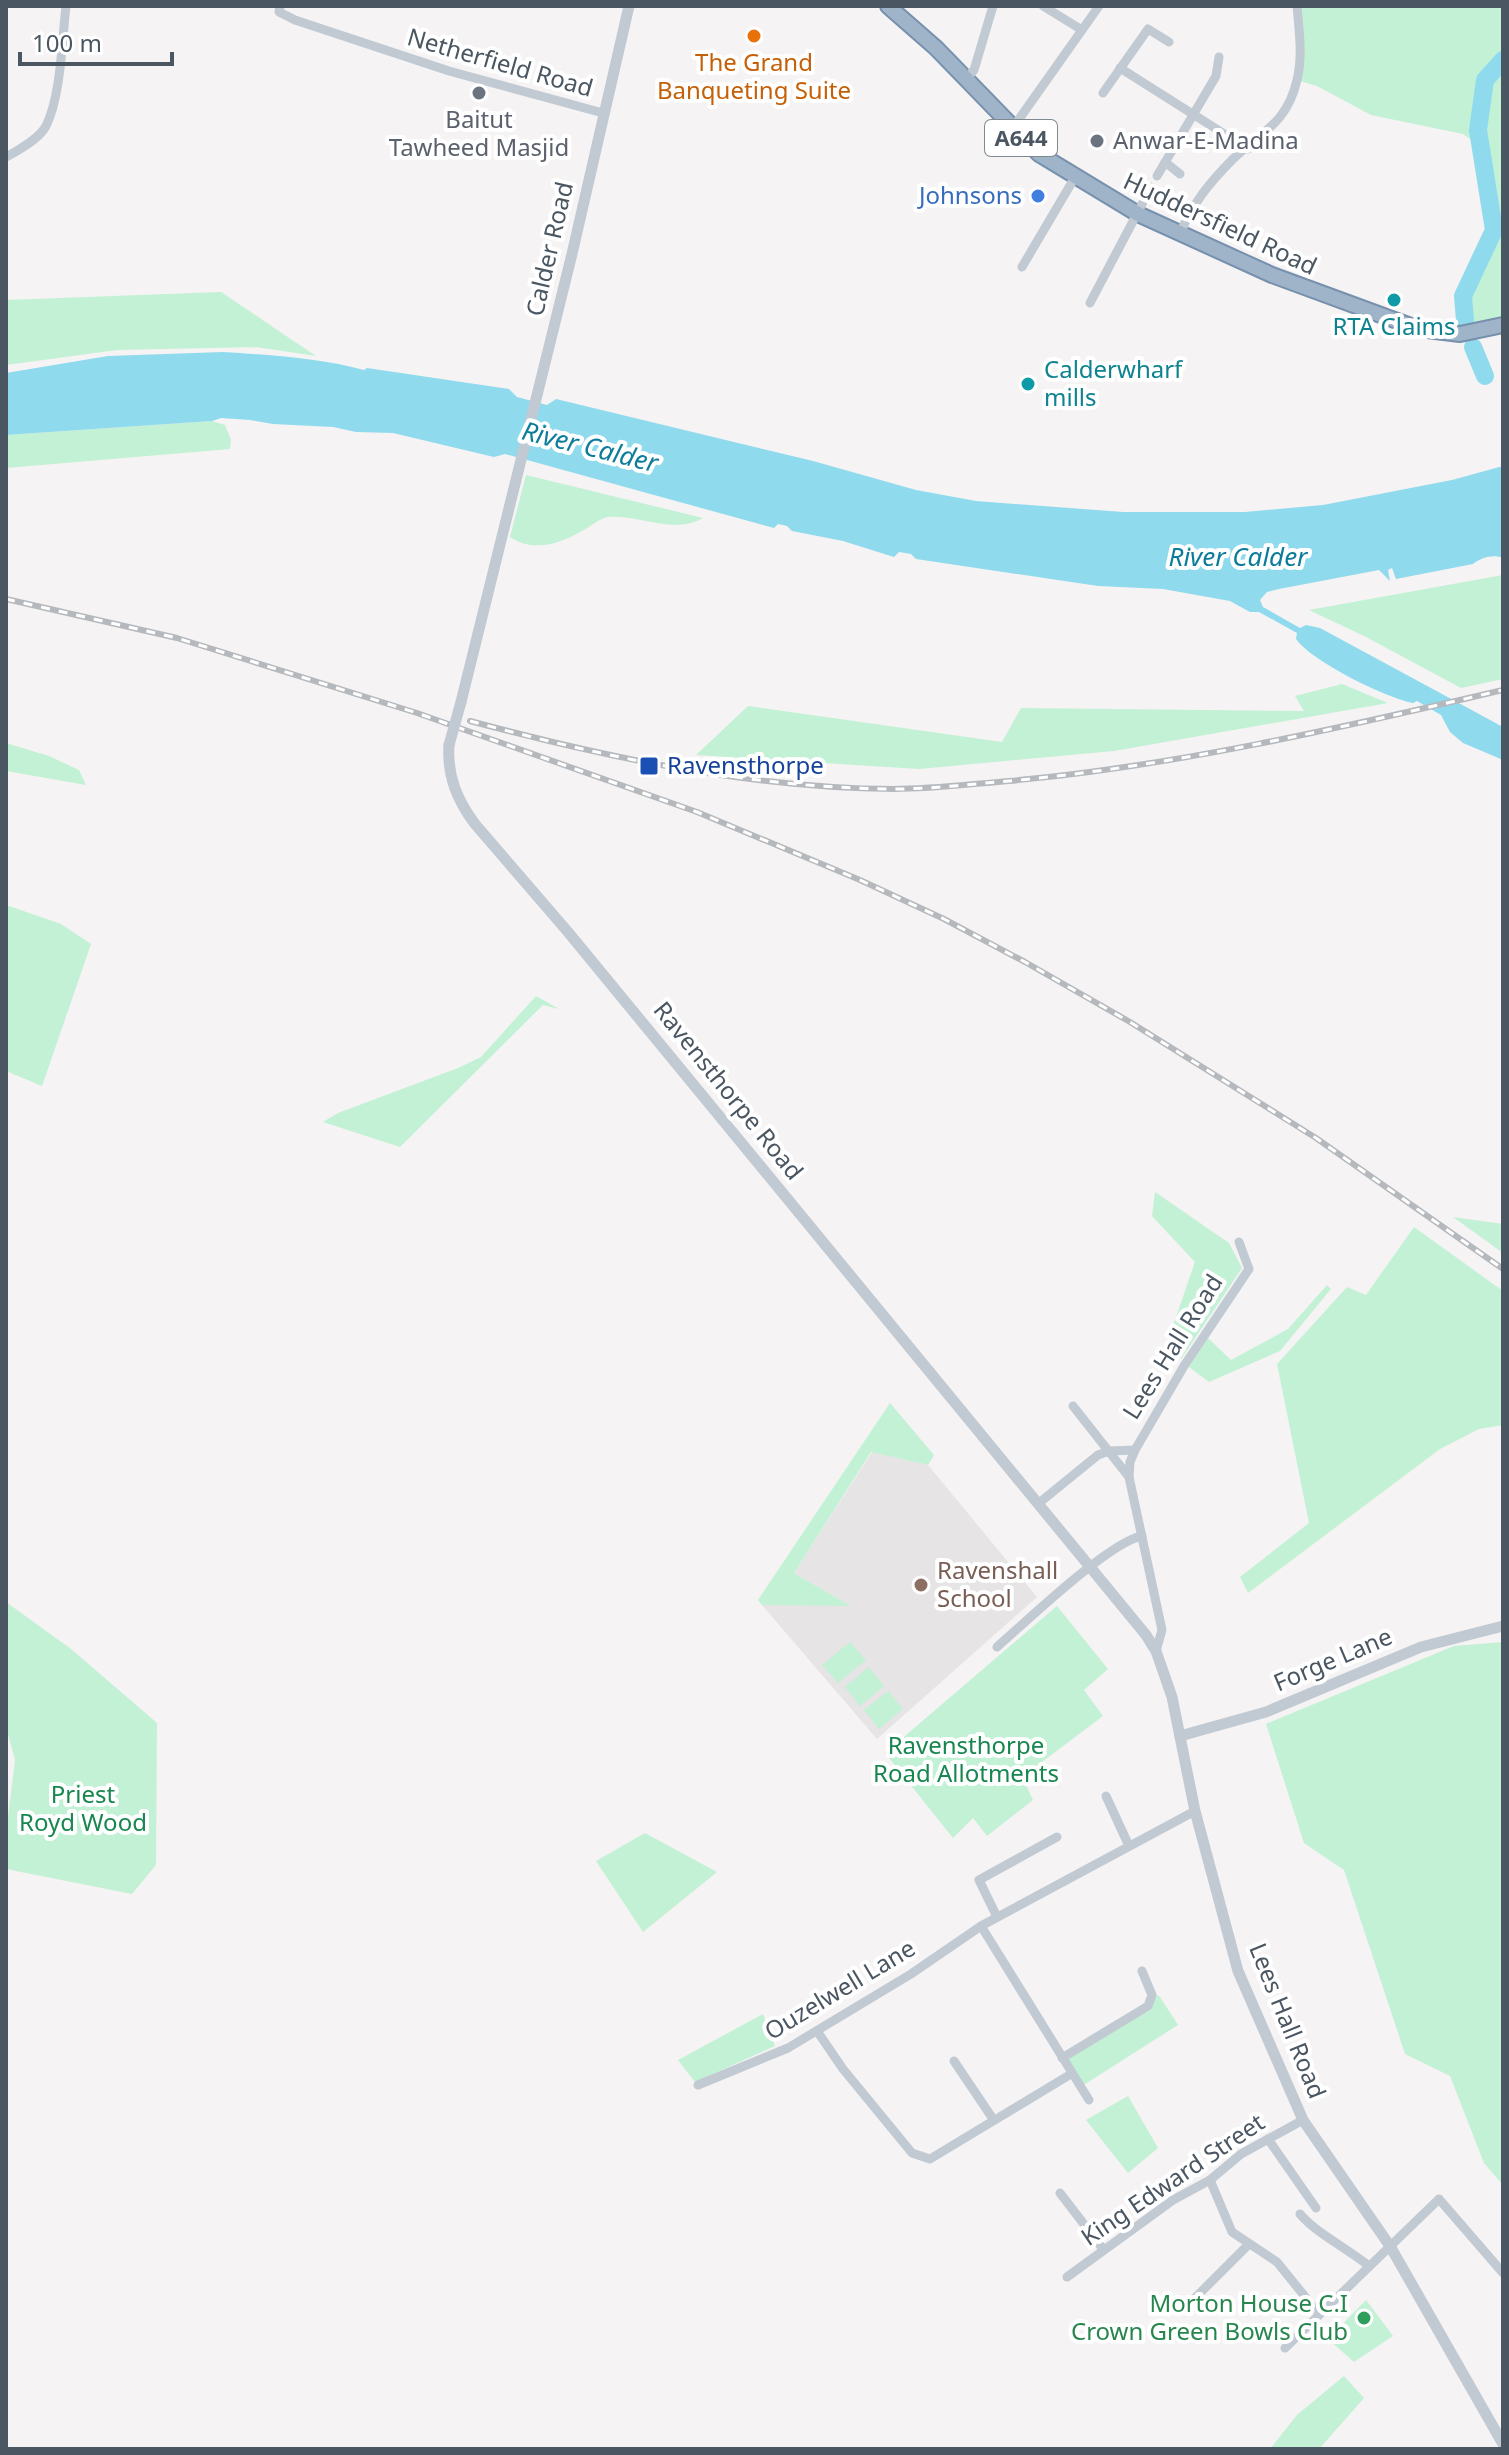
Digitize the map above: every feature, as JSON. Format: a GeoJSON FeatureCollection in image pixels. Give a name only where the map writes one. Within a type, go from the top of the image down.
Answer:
{"type":"FeatureCollection","features":[{"type":"Feature","properties":{"kind":"highway","name":"Huddersfield Road"},"geometry":{"type":"LineString","coordinates":[[889,6],[967,78],[1012,129],[1039,154],[1138,214],[1272,275],[1419,329],[1460,334],[1503,325]]}},
{"type":"Feature","properties":{"kind":"street"},"geometry":{"type":"LineString","coordinates":[[6,157],[45,128],[57,87],[66,6]]}},
{"type":"Feature","properties":{"kind":"street","name":"Netherfield Road"},"geometry":{"type":"LineString","coordinates":[[280,6],[279,12],[295,20],[444,69],[603,113]]}},
{"type":"Feature","properties":{"kind":"street","name":"Calder Road"},"geometry":{"type":"LineString","coordinates":[[512,501],[629,6]]}},
{"type":"Feature","properties":{"kind":"street"},"geometry":{"type":"LineString","coordinates":[[967,78],[974,70],[993,6]]}},
{"type":"Feature","properties":{"kind":"street"},"geometry":{"type":"LineString","coordinates":[[1043,6],[1082,30]]}},
{"type":"Feature","properties":{"kind":"street"},"geometry":{"type":"LineString","coordinates":[[1012,129],[1099,6]]}},
{"type":"Feature","properties":{"kind":"street"},"geometry":{"type":"LineString","coordinates":[[1180,234],[1197,198],[1235,157],[1248,149],[1278,119],[1288,105],[1301,56],[1297,6]]}},
{"type":"Feature","properties":{"kind":"street"},"geometry":{"type":"LineString","coordinates":[[1103,93],[1148,29],[1169,42]]}},
{"type":"Feature","properties":{"kind":"street"},"geometry":{"type":"LineString","coordinates":[[1157,176],[1216,76],[1219,57]]}},
{"type":"Feature","properties":{"kind":"street"},"geometry":{"type":"LineString","coordinates":[[1120,68],[1248,149]]}},
{"type":"Feature","properties":{"kind":"street"},"geometry":{"type":"LineString","coordinates":[[1165,162],[1180,174]]}},
{"type":"Feature","properties":{"kind":"street"},"geometry":{"type":"LineString","coordinates":[[1022,267],[1075,177]]}},
{"type":"Feature","properties":{"kind":"street"},"geometry":{"type":"LineString","coordinates":[[1090,303],[1151,187]]}},
{"type":"Feature","properties":{"kind":"street","name":"Ravensthorpe Road"},"geometry":{"type":"LineString","coordinates":[[512,501],[449,745],[447,764],[457,797],[470,817],[1092,1566],[1156,1651]]}},
{"type":"Feature","properties":{"kind":"street","name":"Lees Hall Road"},"geometry":{"type":"LineString","coordinates":[[1239,1242],[1249,1269],[1184,1366],[1130,1462],[1129,1477],[1162,1630],[1156,1651],[1172,1697],[1195,1811],[1238,1971],[1303,2120],[1390,2246],[1503,2444]]}},
{"type":"Feature","properties":{"kind":"street","name":"Lees Hall Road"},"geometry":{"type":"LineString","coordinates":[[1073,1406],[1129,1477]]}},
{"type":"Feature","properties":{"kind":"street"},"geometry":{"type":"LineString","coordinates":[[1039,1503],[1098,1455],[1109,1451],[1135,1450]]}},
{"type":"Feature","properties":{"kind":"street"},"geometry":{"type":"LineString","coordinates":[[997,1647],[1092,1566],[1130,1538],[1142,1536]]}},
{"type":"Feature","properties":{"kind":"street","name":"Forge Lane"},"geometry":{"type":"LineString","coordinates":[[1180,1736],[1266,1712],[1421,1647],[1503,1626]]}},
{"type":"Feature","properties":{"kind":"street"},"geometry":{"type":"LineString","coordinates":[[1106,1796],[1129,1846]]}},
{"type":"Feature","properties":{"kind":"street","name":"Ouzelwell Lane"},"geometry":{"type":"LineString","coordinates":[[698,2085],[788,2048],[911,1974],[981,1926],[1195,1811]]}},
{"type":"Feature","properties":{"kind":"street"},"geometry":{"type":"LineString","coordinates":[[997,1917],[979,1880],[1057,1837]]}},
{"type":"Feature","properties":{"kind":"street"},"geometry":{"type":"LineString","coordinates":[[981,1926],[1089,2100]]}},
{"type":"Feature","properties":{"kind":"street"},"geometry":{"type":"LineString","coordinates":[[1062,2058],[1148,2006],[1152,1995],[1142,1971]]}},
{"type":"Feature","properties":{"kind":"street"},"geometry":{"type":"LineString","coordinates":[[817,2031],[843,2069],[912,2153],[930,2159],[1071,2074]]}},
{"type":"Feature","properties":{"kind":"street"},"geometry":{"type":"LineString","coordinates":[[954,2061],[993,2119]]}},
{"type":"Feature","properties":{"kind":"street","name":"King Edward Street"},"geometry":{"type":"LineString","coordinates":[[1067,2277],[1173,2200],[1210,2180],[1241,2154],[1303,2120]]}},
{"type":"Feature","properties":{"kind":"street"},"geometry":{"type":"LineString","coordinates":[[1268,2139],[1316,2208]]}},
{"type":"Feature","properties":{"kind":"street"},"geometry":{"type":"LineString","coordinates":[[1210,2180],[1232,2232],[1277,2262],[1319,2314]]}},
{"type":"Feature","properties":{"kind":"street"},"geometry":{"type":"LineString","coordinates":[[1060,2193],[1103,2249]]}},
{"type":"Feature","properties":{"kind":"street"},"geometry":{"type":"LineString","coordinates":[[1285,2348],[1439,2199],[1503,2273]]}},
{"type":"Feature","properties":{"kind":"street"},"geometry":{"type":"LineString","coordinates":[[1300,2214],[1310,2225],[1369,2266]]}},
{"type":"Feature","properties":{"kind":"street"},"geometry":{"type":"LineString","coordinates":[[1188,2305],[1249,2244]]}},
{"type":"Feature","properties":{"kind":"shaded area","name":"Ravenshall School"},"geometry":{"type":"Polygon","coordinates":[[[872,1452],[928,1465],[1037,1597],[877,1739],[762,1605],[849,1605],[794,1573],[872,1452]]]}},
{"type":"Feature","properties":{"kind":"green space"},"geometry":{"type":"Polygon","coordinates":[[[1297,6],[1503,6],[1503,324],[1460,334],[1460,296],[1491,231],[1474,142],[1463,134],[1371,115],[1317,86],[1297,80],[1297,6]]]}},
{"type":"Feature","properties":{"kind":"green space"},"geometry":{"type":"Polygon","coordinates":[[[221,292],[316,356],[256,347],[117,350],[6,365],[6,300],[221,292]]]}},
{"type":"Feature","properties":{"kind":"green space"},"geometry":{"type":"Polygon","coordinates":[[[212,421],[225,425],[231,440],[230,449],[6,468],[6,435],[212,421]]]}},
{"type":"Feature","properties":{"kind":"green space"},"geometry":{"type":"Polygon","coordinates":[[[526,475],[703,518],[692,523],[669,525],[606,517],[560,541],[529,545],[510,537],[526,475]]]}},
{"type":"Feature","properties":{"kind":"green space"},"geometry":{"type":"Polygon","coordinates":[[[1503,575],[1503,679],[1461,688],[1309,610],[1503,575]]]}},
{"type":"Feature","properties":{"kind":"green space"},"geometry":{"type":"Polygon","coordinates":[[[1342,684],[1388,703],[1114,751],[919,769],[696,755],[748,706],[1002,742],[1021,708],[1304,711],[1295,696],[1342,684]]]}},
{"type":"Feature","properties":{"kind":"green space"},"geometry":{"type":"Polygon","coordinates":[[[6,743],[49,756],[79,770],[86,785],[6,771],[6,743]]]}},
{"type":"Feature","properties":{"kind":"green space"},"geometry":{"type":"Polygon","coordinates":[[[6,905],[61,924],[91,944],[42,1086],[6,1071],[6,905]]]}},
{"type":"Feature","properties":{"kind":"green space"},"geometry":{"type":"Polygon","coordinates":[[[536,996],[559,1009],[543,1005],[400,1147],[323,1122],[338,1113],[481,1057],[536,996]]]}},
{"type":"Feature","properties":{"kind":"green space"},"geometry":{"type":"Polygon","coordinates":[[[1155,1192],[1229,1243],[1242,1268],[1181,1359],[1166,1346],[1195,1262],[1152,1216],[1155,1192]]]}},
{"type":"Feature","properties":{"kind":"green space"},"geometry":{"type":"Polygon","coordinates":[[[1453,1217],[1503,1224],[1503,1253],[1453,1217]]]}},
{"type":"Feature","properties":{"kind":"green space"},"geometry":{"type":"Polygon","coordinates":[[[1414,1227],[1503,1291],[1503,1425],[1479,1429],[1440,1449],[1248,1593],[1240,1577],[1309,1523],[1277,1364],[1347,1287],[1366,1295],[1414,1227]]]}},
{"type":"Feature","properties":{"kind":"green space"},"geometry":{"type":"Polygon","coordinates":[[[1327,1285],[1331,1289],[1280,1351],[1209,1382],[1189,1367],[1208,1338],[1231,1360],[1288,1329],[1327,1285]]]}},
{"type":"Feature","properties":{"kind":"green space"},"geometry":{"type":"Polygon","coordinates":[[[890,1403],[934,1455],[928,1465],[871,1452],[794,1573],[851,1606],[762,1605],[758,1600],[890,1403]]]}},
{"type":"Feature","properties":{"kind":"green space","name":"Priest Royd Wood"},"geometry":{"type":"Polygon","coordinates":[[[6,1602],[71,1649],[157,1723],[156,1865],[132,1894],[6,1869],[6,1833],[15,1760],[6,1727],[6,1602]]]}},
{"type":"Feature","properties":{"kind":"green space","name":"Ravensthorpe Road Allotments"},"geometry":{"type":"Polygon","coordinates":[[[1057,1606],[1108,1669],[1084,1690],[1103,1716],[1022,1777],[1033,1800],[987,1836],[973,1818],[953,1838],[885,1753],[1057,1606]]]}},
{"type":"Feature","properties":{"kind":"green space"},"geometry":{"type":"Polygon","coordinates":[[[850,1642],[866,1660],[838,1683],[822,1665],[850,1642]]]}},
{"type":"Feature","properties":{"kind":"green space"},"geometry":{"type":"Polygon","coordinates":[[[1503,1642],[1503,2185],[1484,2163],[1450,2076],[1405,2054],[1344,1870],[1304,1843],[1266,1724],[1454,1646],[1503,1642]]]}},
{"type":"Feature","properties":{"kind":"green space"},"geometry":{"type":"Polygon","coordinates":[[[869,1667],[884,1686],[860,1706],[845,1687],[869,1667]]]}},
{"type":"Feature","properties":{"kind":"green space"},"geometry":{"type":"Polygon","coordinates":[[[888,1691],[903,1709],[879,1729],[864,1710],[888,1691]]]}},
{"type":"Feature","properties":{"kind":"green space"},"geometry":{"type":"Polygon","coordinates":[[[645,1833],[717,1872],[643,1932],[596,1861],[645,1833]]]}},
{"type":"Feature","properties":{"kind":"green space"},"geometry":{"type":"Polygon","coordinates":[[[1155,1994],[1178,2025],[1082,2086],[1064,2058],[1150,2008],[1155,1994]]]}},
{"type":"Feature","properties":{"kind":"green space"},"geometry":{"type":"Polygon","coordinates":[[[763,2014],[775,2046],[695,2082],[678,2060],[763,2014]]]}},
{"type":"Feature","properties":{"kind":"green space"},"geometry":{"type":"Polygon","coordinates":[[[1128,2096],[1158,2148],[1128,2173],[1086,2120],[1128,2096]]]}},
{"type":"Feature","properties":{"kind":"green space","name":"Morton House C.I Crown Green Bowls Club"},"geometry":{"type":"Polygon","coordinates":[[[1366,2300],[1393,2336],[1354,2362],[1328,2339],[1366,2300]]]}},
{"type":"Feature","properties":{"kind":"green space"},"geometry":{"type":"Polygon","coordinates":[[[1344,2376],[1364,2398],[1319,2449],[1270,2449],[1297,2415],[1344,2376]]]}},
{"type":"Feature","properties":{"kind":"water","name":"River Calder"},"geometry":{"type":"Polygon","coordinates":[[[223,352],[312,360],[509,389],[517,397],[547,405],[556,399],[813,461],[916,490],[976,501],[1123,512],[1245,512],[1323,505],[1452,480],[1503,466],[1503,558],[1488,557],[1473,564],[1396,579],[1392,568],[1388,570],[1390,581],[1379,570],[1267,592],[1260,600],[1263,607],[1300,628],[1306,625],[1320,628],[1503,727],[1503,760],[1463,743],[1450,732],[1441,715],[1417,701],[1401,700],[1350,677],[1304,648],[1296,639],[1297,633],[1259,612],[1250,612],[1230,601],[1163,589],[1098,586],[916,559],[911,554],[899,552],[894,557],[843,541],[792,531],[787,526],[778,524],[774,528],[505,454],[494,457],[393,433],[221,418],[6,435],[6,373],[108,356],[223,352]]]}},
{"type":"Feature","properties":{"kind":"waterway"},"geometry":{"type":"LineString","coordinates":[[1465,320],[1463,296],[1494,230],[1478,130],[1485,80],[1503,60]]}},
{"type":"Feature","properties":{"kind":"waterway"},"geometry":{"type":"LineString","coordinates":[[1473,347],[1485,376]]}},
{"type":"Feature","properties":{"kind":"railway"},"geometry":{"type":"LineString","coordinates":[[6,599],[177,638],[417,713],[697,812],[860,880],[944,919],[1130,1022],[1316,1138],[1503,1269]]}},
{"type":"Feature","properties":{"kind":"railway"},"geometry":{"type":"LineString","coordinates":[[470,721],[627,759],[733,777],[840,787],[908,789],[1071,774],[1195,756],[1319,732],[1503,690]]}},
{"type":"Feature","properties":{"kind":"place","name":"The Grand Banqueting Suite"},"geometry":{"type":"Point","coordinates":[754,36]}},
{"type":"Feature","properties":{"kind":"place","name":"Baitut Tawheed Masjid"},"geometry":{"type":"Point","coordinates":[479,93]}},
{"type":"Feature","properties":{"kind":"place","name":"Anwar-E-Madina"},"geometry":{"type":"Point","coordinates":[1097,141]}},
{"type":"Feature","properties":{"kind":"place","name":"Johnsons"},"geometry":{"type":"Point","coordinates":[1038,196]}},
{"type":"Feature","properties":{"kind":"place","name":"RTA Claims"},"geometry":{"type":"Point","coordinates":[1394,300]}},
{"type":"Feature","properties":{"kind":"place","name":"Calderwharf mills"},"geometry":{"type":"Point","coordinates":[1028,384]}},
{"type":"Feature","properties":{"kind":"place","name":"Ravensthorpe"},"geometry":{"type":"Point","coordinates":[649,766]}},
{"type":"Feature","properties":{"kind":"place","name":"Ravenshall School"},"geometry":{"type":"Point","coordinates":[921,1585]}},
{"type":"Feature","properties":{"kind":"place","name":"Morton House C.I Crown Green Bowls Club"},"geometry":{"type":"Point","coordinates":[1364,2318]}}]}
